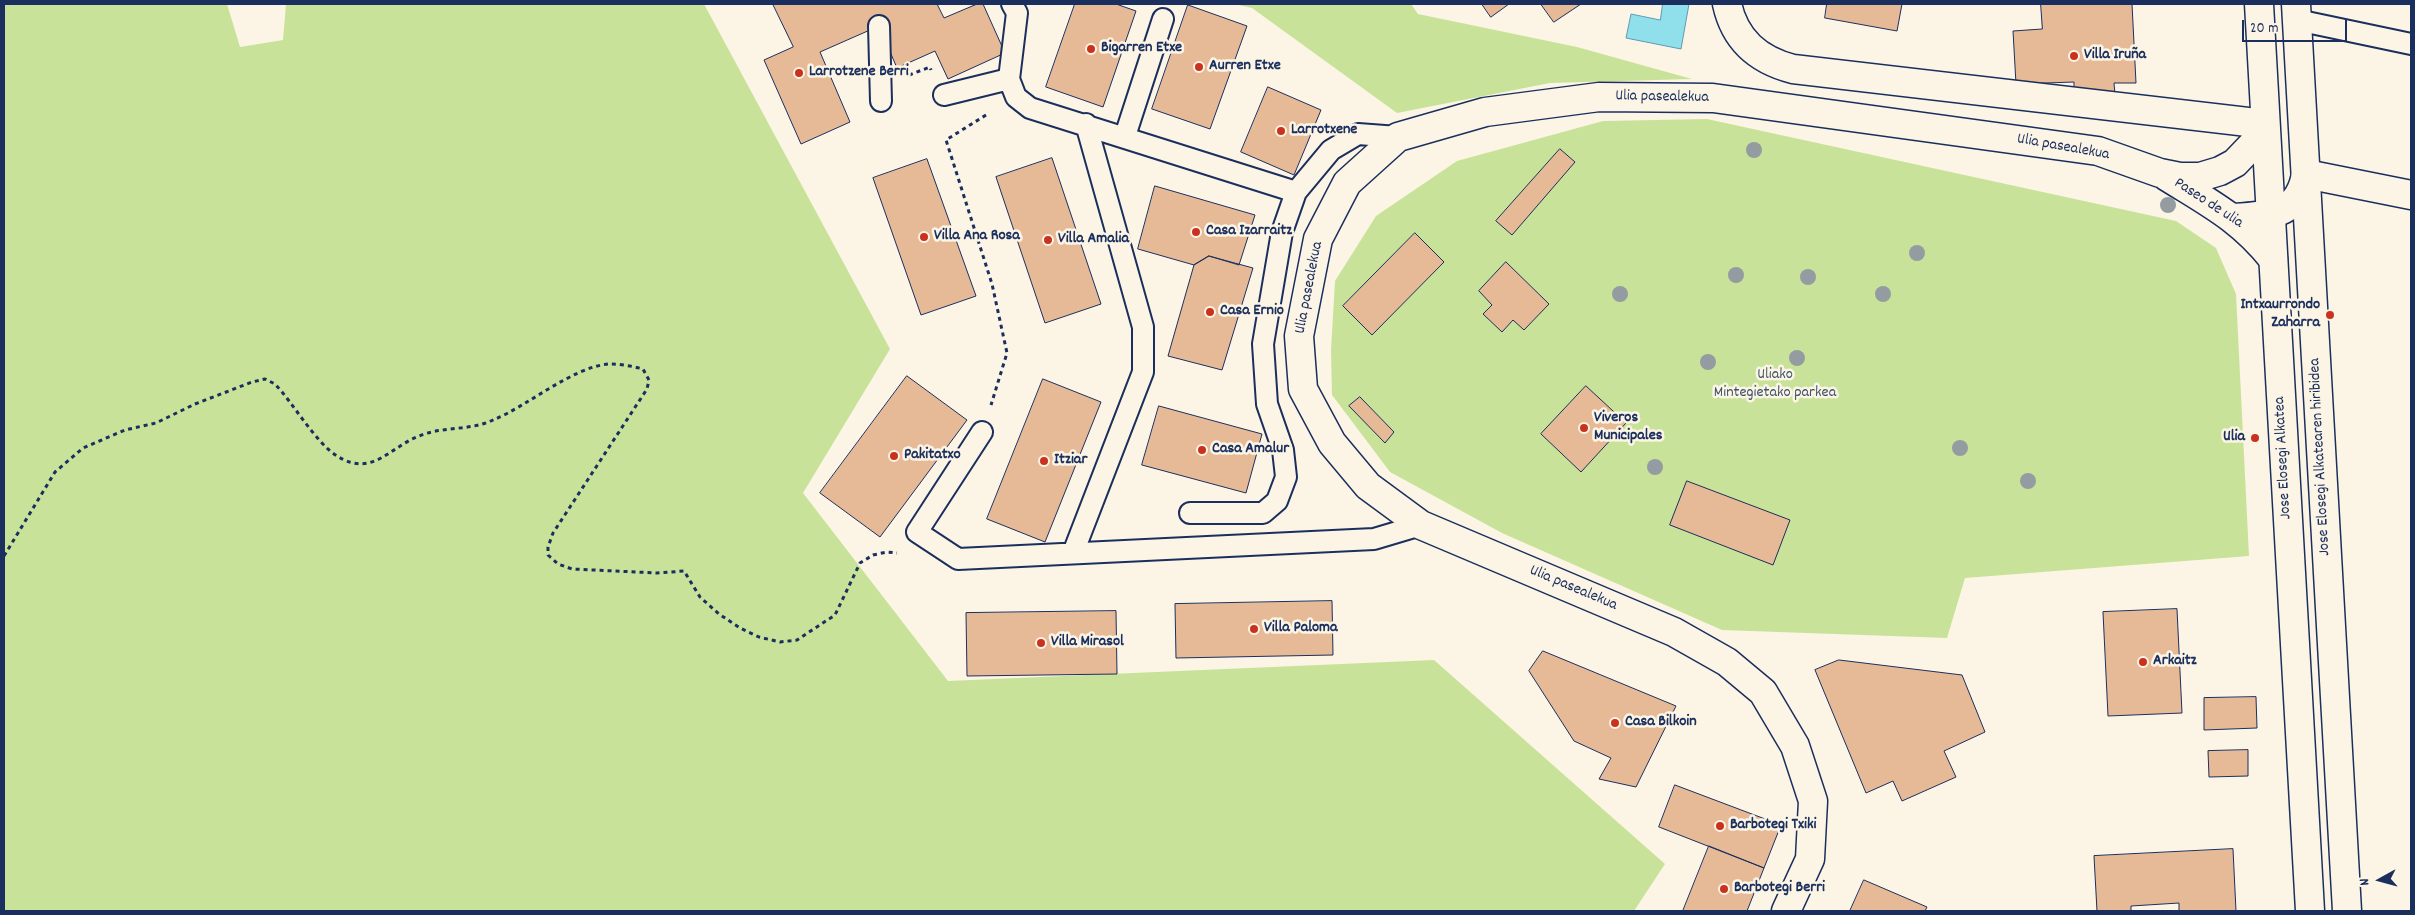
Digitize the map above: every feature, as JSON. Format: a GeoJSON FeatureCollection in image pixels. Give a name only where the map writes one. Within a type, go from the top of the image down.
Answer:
{"type":"FeatureCollection","features":[{"type":"Feature","properties":{"kind":"street"},"geometry":{"type":"LineString","coordinates":[[1726,4],[1731,20],[1749,48],[1762,58],[1793,70],[2265,124]]}},
{"type":"Feature","properties":{"kind":"street","name":"Jose Elosegi Alkatea"},"geometry":{"type":"LineString","coordinates":[[2259,4],[2310,911]]}},
{"type":"Feature","properties":{"kind":"street","name":"Jose Elosegi Alkatearen hiribidea"},"geometry":{"type":"LineString","coordinates":[[2296,12],[2347,911]]}},
{"type":"Feature","properties":{"kind":"street","name":"Ulia pasealekua"},"geometry":{"type":"LineString","coordinates":[[1786,911],[1810,859],[1812,801],[1795,746],[1763,692],[1727,662],[1674,632],[1421,525],[1368,486],[1332,443],[1303,389],[1299,336],[1318,239],[1347,183],[1398,137],[1485,112],[1599,97],[1713,98],[2098,151],[2160,173],[2180,177],[2200,177],[2220,171],[2235,163],[2258,139],[2265,124]]}},
{"type":"Feature","properties":{"kind":"street","name":"Paseo de ulia"},"geometry":{"type":"LineString","coordinates":[[2160,173],[2234,218],[2255,237],[2273,259]]}},
{"type":"Feature","properties":{"kind":"street"},"geometry":{"type":"LineString","coordinates":[[2234,218],[2270,215],[2283,210],[2294,202],[2304,184],[2306,174],[2411,196]]}},
{"type":"Feature","properties":{"kind":"lane"},"geometry":{"type":"LineString","coordinates":[[1012,4],[1017,13],[1013,88],[1030,108],[1086,124],[1296,192]]}},
{"type":"Feature","properties":{"kind":"lane"},"geometry":{"type":"LineString","coordinates":[[2296,12],[2411,44]]}},
{"type":"Feature","properties":{"kind":"lane"},"geometry":{"type":"LineString","coordinates":[[1124,136],[1163,19]]}},
{"type":"Feature","properties":{"kind":"lane"},"geometry":{"type":"LineString","coordinates":[[879,26],[881,100]]}},
{"type":"Feature","properties":{"kind":"lane"},"geometry":{"type":"LineString","coordinates":[[944,95],[1013,88]]}},
{"type":"Feature","properties":{"kind":"lane"},"geometry":{"type":"LineString","coordinates":[[1073,553],[1143,372],[1143,327],[1086,124]]}},
{"type":"Feature","properties":{"kind":"lane"},"geometry":{"type":"LineString","coordinates":[[1190,513],[1263,513],[1277,501],[1286,477],[1283,450],[1266,404],[1263,344],[1282,232],[1296,192],[1331,150],[1358,134],[1398,137]]}},
{"type":"Feature","properties":{"kind":"lane"},"geometry":{"type":"LineString","coordinates":[[982,432],[917,532],[958,559],[1374,539],[1421,525]]}},
{"type":"Feature","properties":{"kind":"path"},"geometry":{"type":"LineString","coordinates":[[881,100],[908,76],[930,66],[944,95]]}},
{"type":"Feature","properties":{"kind":"path"},"geometry":{"type":"LineString","coordinates":[[982,432],[1007,353],[992,284],[946,140],[1013,88]]}},
{"type":"Feature","properties":{"kind":"path"},"geometry":{"type":"LineString","coordinates":[[4,556],[56,472],[83,448],[125,430],[156,423],[195,404],[252,382],[265,380],[275,384],[317,438],[336,456],[349,462],[365,464],[380,460],[418,436],[493,421],[576,374],[609,364],[643,369],[649,380],[647,389],[553,533],[548,547],[548,555],[558,564],[572,569],[684,571],[700,597],[719,614],[740,628],[760,637],[780,642],[797,640],[835,615],[860,563],[873,556],[887,552],[904,554]]}},
{"type":"Feature","properties":{"kind":"green space"},"geometry":{"type":"Polygon","coordinates":[[[4,4],[227,4],[240,47],[283,40],[286,4],[704,4],[890,349],[803,493],[948,681],[1434,660],[1665,864],[1634,911],[4,911],[4,4]]]}},
{"type":"Feature","properties":{"kind":"green space"},"geometry":{"type":"Polygon","coordinates":[[[1234,4],[1411,4],[1418,14],[1577,47],[1692,79],[1550,83],[1397,113],[1252,8],[1234,4]]]}},
{"type":"Feature","properties":{"kind":"green space","name":"Uliako Mintegietako parkea"},"geometry":{"type":"Polygon","coordinates":[[[1707,119],[2176,221],[2216,248],[2236,294],[2249,556],[1965,578],[1947,638],[1722,630],[1502,533],[1390,472],[1332,395],[1331,350],[1335,281],[1376,216],[1457,161],[1603,121],[1707,119]]]}},
{"type":"Feature","properties":{"kind":"water"},"geometry":{"type":"Polygon","coordinates":[[[1663,4],[1689,4],[1681,49],[1626,38],[1631,14],[1660,20],[1663,4]]]}},
{"type":"Feature","properties":{"kind":"building","name":"Larrotzene Berri"},"geometry":{"type":"Polygon","coordinates":[[[773,4],[937,4],[944,18],[977,4],[983,4],[1005,53],[948,79],[935,51],[897,68],[879,26],[820,52],[850,122],[801,144],[764,60],[793,47],[773,4]]]}},
{"type":"Feature","properties":{"kind":"building","name":"Bigarren Etxe"},"geometry":{"type":"Polygon","coordinates":[[[1075,4],[1116,4],[1136,11],[1103,107],[1046,87],[1075,4]]]}},
{"type":"Feature","properties":{"kind":"building"},"geometry":{"type":"Polygon","coordinates":[[[1482,4],[1509,4],[1491,17],[1482,4]]]}},
{"type":"Feature","properties":{"kind":"building"},"geometry":{"type":"Polygon","coordinates":[[[1541,4],[1581,4],[1554,22],[1541,4]]]}},
{"type":"Feature","properties":{"kind":"building"},"geometry":{"type":"Polygon","coordinates":[[[1827,4],[1902,4],[1897,31],[1825,18],[1827,4]]]}},
{"type":"Feature","properties":{"kind":"building","name":"Villa Iruña"},"geometry":{"type":"Polygon","coordinates":[[[2041,4],[2132,4],[2136,83],[2114,83],[2115,95],[2074,97],[2074,82],[2016,84],[2013,31],[2042,29],[2041,4]]]}},
{"type":"Feature","properties":{"kind":"building","name":"Aurren Etxe"},"geometry":{"type":"Polygon","coordinates":[[[1188,5],[1247,26],[1210,129],[1152,109],[1188,5]]]}},
{"type":"Feature","properties":{"kind":"building","name":"Larrotxene"},"geometry":{"type":"Polygon","coordinates":[[[1268,87],[1321,110],[1294,175],[1241,152],[1268,87]]]}},
{"type":"Feature","properties":{"kind":"building"},"geometry":{"type":"Polygon","coordinates":[[[1560,149],[1575,162],[1512,235],[1496,221],[1560,149]]]}},
{"type":"Feature","properties":{"kind":"building","name":"Villa Amalia"},"geometry":{"type":"Polygon","coordinates":[[[1052,158],[1101,304],[1045,323],[996,177],[1052,158]]]}},
{"type":"Feature","properties":{"kind":"building","name":"Villa Ana Rosa"},"geometry":{"type":"Polygon","coordinates":[[[927,159],[976,296],[921,315],[873,178],[927,159]]]}},
{"type":"Feature","properties":{"kind":"building","name":"Casa Izarraitz"},"geometry":{"type":"Polygon","coordinates":[[[1155,186],[1255,215],[1239,265],[1209,256],[1194,265],[1138,249],[1155,186]]]}},
{"type":"Feature","properties":{"kind":"building"},"geometry":{"type":"Polygon","coordinates":[[[1415,233],[1444,262],[1372,335],[1343,306],[1415,233]]]}},
{"type":"Feature","properties":{"kind":"building","name":"Casa Ernio"},"geometry":{"type":"Polygon","coordinates":[[[1209,256],[1253,268],[1222,370],[1168,356],[1194,265],[1209,256]]]}},
{"type":"Feature","properties":{"kind":"building"},"geometry":{"type":"Polygon","coordinates":[[[1506,262],[1549,304],[1524,330],[1513,320],[1502,332],[1483,314],[1492,305],[1479,291],[1506,262]]]}},
{"type":"Feature","properties":{"kind":"building","name":"Pakitatxo"},"geometry":{"type":"Polygon","coordinates":[[[907,376],[967,420],[880,537],[820,493],[907,376]]]}},
{"type":"Feature","properties":{"kind":"building","name":"Itziar"},"geometry":{"type":"Polygon","coordinates":[[[1043,379],[1101,402],[1045,542],[987,519],[1043,379]]]}},
{"type":"Feature","properties":{"kind":"building","name":"Viveros Municipales"},"geometry":{"type":"Polygon","coordinates":[[[1586,386],[1626,423],[1581,472],[1541,434],[1586,386]]]}},
{"type":"Feature","properties":{"kind":"building"},"geometry":{"type":"Polygon","coordinates":[[[1360,397],[1394,432],[1385,443],[1349,406],[1360,397]]]}},
{"type":"Feature","properties":{"kind":"building","name":"Casa Amalur"},"geometry":{"type":"Polygon","coordinates":[[[1159,406],[1262,434],[1246,493],[1142,465],[1159,406]]]}},
{"type":"Feature","properties":{"kind":"building"},"geometry":{"type":"Polygon","coordinates":[[[1687,481],[1790,520],[1773,565],[1670,525],[1687,481]]]}},
{"type":"Feature","properties":{"kind":"building","name":"Villa Paloma"},"geometry":{"type":"Polygon","coordinates":[[[1332,601],[1333,655],[1176,658],[1175,604],[1332,601]]]}},
{"type":"Feature","properties":{"kind":"building","name":"Arkaitz"},"geometry":{"type":"Polygon","coordinates":[[[2177,609],[2182,713],[2108,716],[2103,612],[2177,609]]]}},
{"type":"Feature","properties":{"kind":"building","name":"Villa Mirasol"},"geometry":{"type":"Polygon","coordinates":[[[1116,611],[1117,674],[967,676],[966,613],[1116,611]]]}},
{"type":"Feature","properties":{"kind":"building","name":"Casa Bilkoin"},"geometry":{"type":"Polygon","coordinates":[[[1543,651],[1676,706],[1636,787],[1599,779],[1611,758],[1574,741],[1529,671],[1543,651]]]}},
{"type":"Feature","properties":{"kind":"building"},"geometry":{"type":"Polygon","coordinates":[[[1839,660],[1962,675],[1985,732],[1944,751],[1956,777],[1902,801],[1893,781],[1866,793],[1815,670],[1839,660]]]}},
{"type":"Feature","properties":{"kind":"building"},"geometry":{"type":"Polygon","coordinates":[[[2256,697],[2257,728],[2204,730],[2204,698],[2256,697]]]}},
{"type":"Feature","properties":{"kind":"building"},"geometry":{"type":"Polygon","coordinates":[[[2248,750],[2248,776],[2209,777],[2208,751],[2248,750]]]}},
{"type":"Feature","properties":{"kind":"building","name":"Barbotegi Txiki"},"geometry":{"type":"Polygon","coordinates":[[[1675,785],[1781,825],[1764,868],[1659,827],[1675,785]]]}},
{"type":"Feature","properties":{"kind":"building","name":"Barbotegi Berri"},"geometry":{"type":"Polygon","coordinates":[[[1709,846],[1764,868],[1747,911],[1683,911],[1709,846]]]}},
{"type":"Feature","properties":{"kind":"building"},"geometry":{"type":"Polygon","coordinates":[[[2233,849],[2236,911],[2179,911],[2179,903],[2131,906],[2131,911],[2097,911],[2094,856],[2233,849]]]}},
{"type":"Feature","properties":{"kind":"building"},"geometry":{"type":"Polygon","coordinates":[[[1864,880],[1927,907],[1925,911],[1850,911],[1864,880]]]}},
{"type":"Feature","properties":{"kind":"place","name":"Bigarren Etxe"},"geometry":{"type":"Point","coordinates":[1091,49]}},
{"type":"Feature","properties":{"kind":"place","name":"Villa Iruña"},"geometry":{"type":"Point","coordinates":[2074,56]}},
{"type":"Feature","properties":{"kind":"place","name":"Aurren Etxe"},"geometry":{"type":"Point","coordinates":[1199,67]}},
{"type":"Feature","properties":{"kind":"place","name":"Larrotzene Berri"},"geometry":{"type":"Point","coordinates":[799,73]}},
{"type":"Feature","properties":{"kind":"place","name":"Larrotxene"},"geometry":{"type":"Point","coordinates":[1281,131]}},
{"type":"Feature","properties":{"kind":"place","name":"Casa Izarraitz"},"geometry":{"type":"Point","coordinates":[1196,232]}},
{"type":"Feature","properties":{"kind":"place","name":"Villa Ana Rosa"},"geometry":{"type":"Point","coordinates":[924,237]}},
{"type":"Feature","properties":{"kind":"place","name":"Villa Amalia"},"geometry":{"type":"Point","coordinates":[1048,240]}},
{"type":"Feature","properties":{"kind":"place","name":"Casa Ernio"},"geometry":{"type":"Point","coordinates":[1210,312]}},
{"type":"Feature","properties":{"kind":"place","name":"Intxaurrondo Zaharra"},"geometry":{"type":"Point","coordinates":[2330,315]}},
{"type":"Feature","properties":{"kind":"place","name":"Viveros Municipales"},"geometry":{"type":"Point","coordinates":[1584,428]}},
{"type":"Feature","properties":{"kind":"place","name":"Ulia"},"geometry":{"type":"Point","coordinates":[2255,438]}},
{"type":"Feature","properties":{"kind":"place","name":"Casa Amalur"},"geometry":{"type":"Point","coordinates":[1202,450]}},
{"type":"Feature","properties":{"kind":"place","name":"Pakitatxo"},"geometry":{"type":"Point","coordinates":[894,456]}},
{"type":"Feature","properties":{"kind":"place","name":"Itziar"},"geometry":{"type":"Point","coordinates":[1044,461]}},
{"type":"Feature","properties":{"kind":"place","name":"Villa Paloma"},"geometry":{"type":"Point","coordinates":[1254,629]}},
{"type":"Feature","properties":{"kind":"place","name":"Villa Mirasol"},"geometry":{"type":"Point","coordinates":[1041,643]}},
{"type":"Feature","properties":{"kind":"place","name":"Arkaitz"},"geometry":{"type":"Point","coordinates":[2143,662]}},
{"type":"Feature","properties":{"kind":"place","name":"Casa Bilkoin"},"geometry":{"type":"Point","coordinates":[1615,723]}},
{"type":"Feature","properties":{"kind":"place","name":"Barbotegi Txiki"},"geometry":{"type":"Point","coordinates":[1720,826]}},
{"type":"Feature","properties":{"kind":"place","name":"Barbotegi Berri"},"geometry":{"type":"Point","coordinates":[1724,889]}}]}
